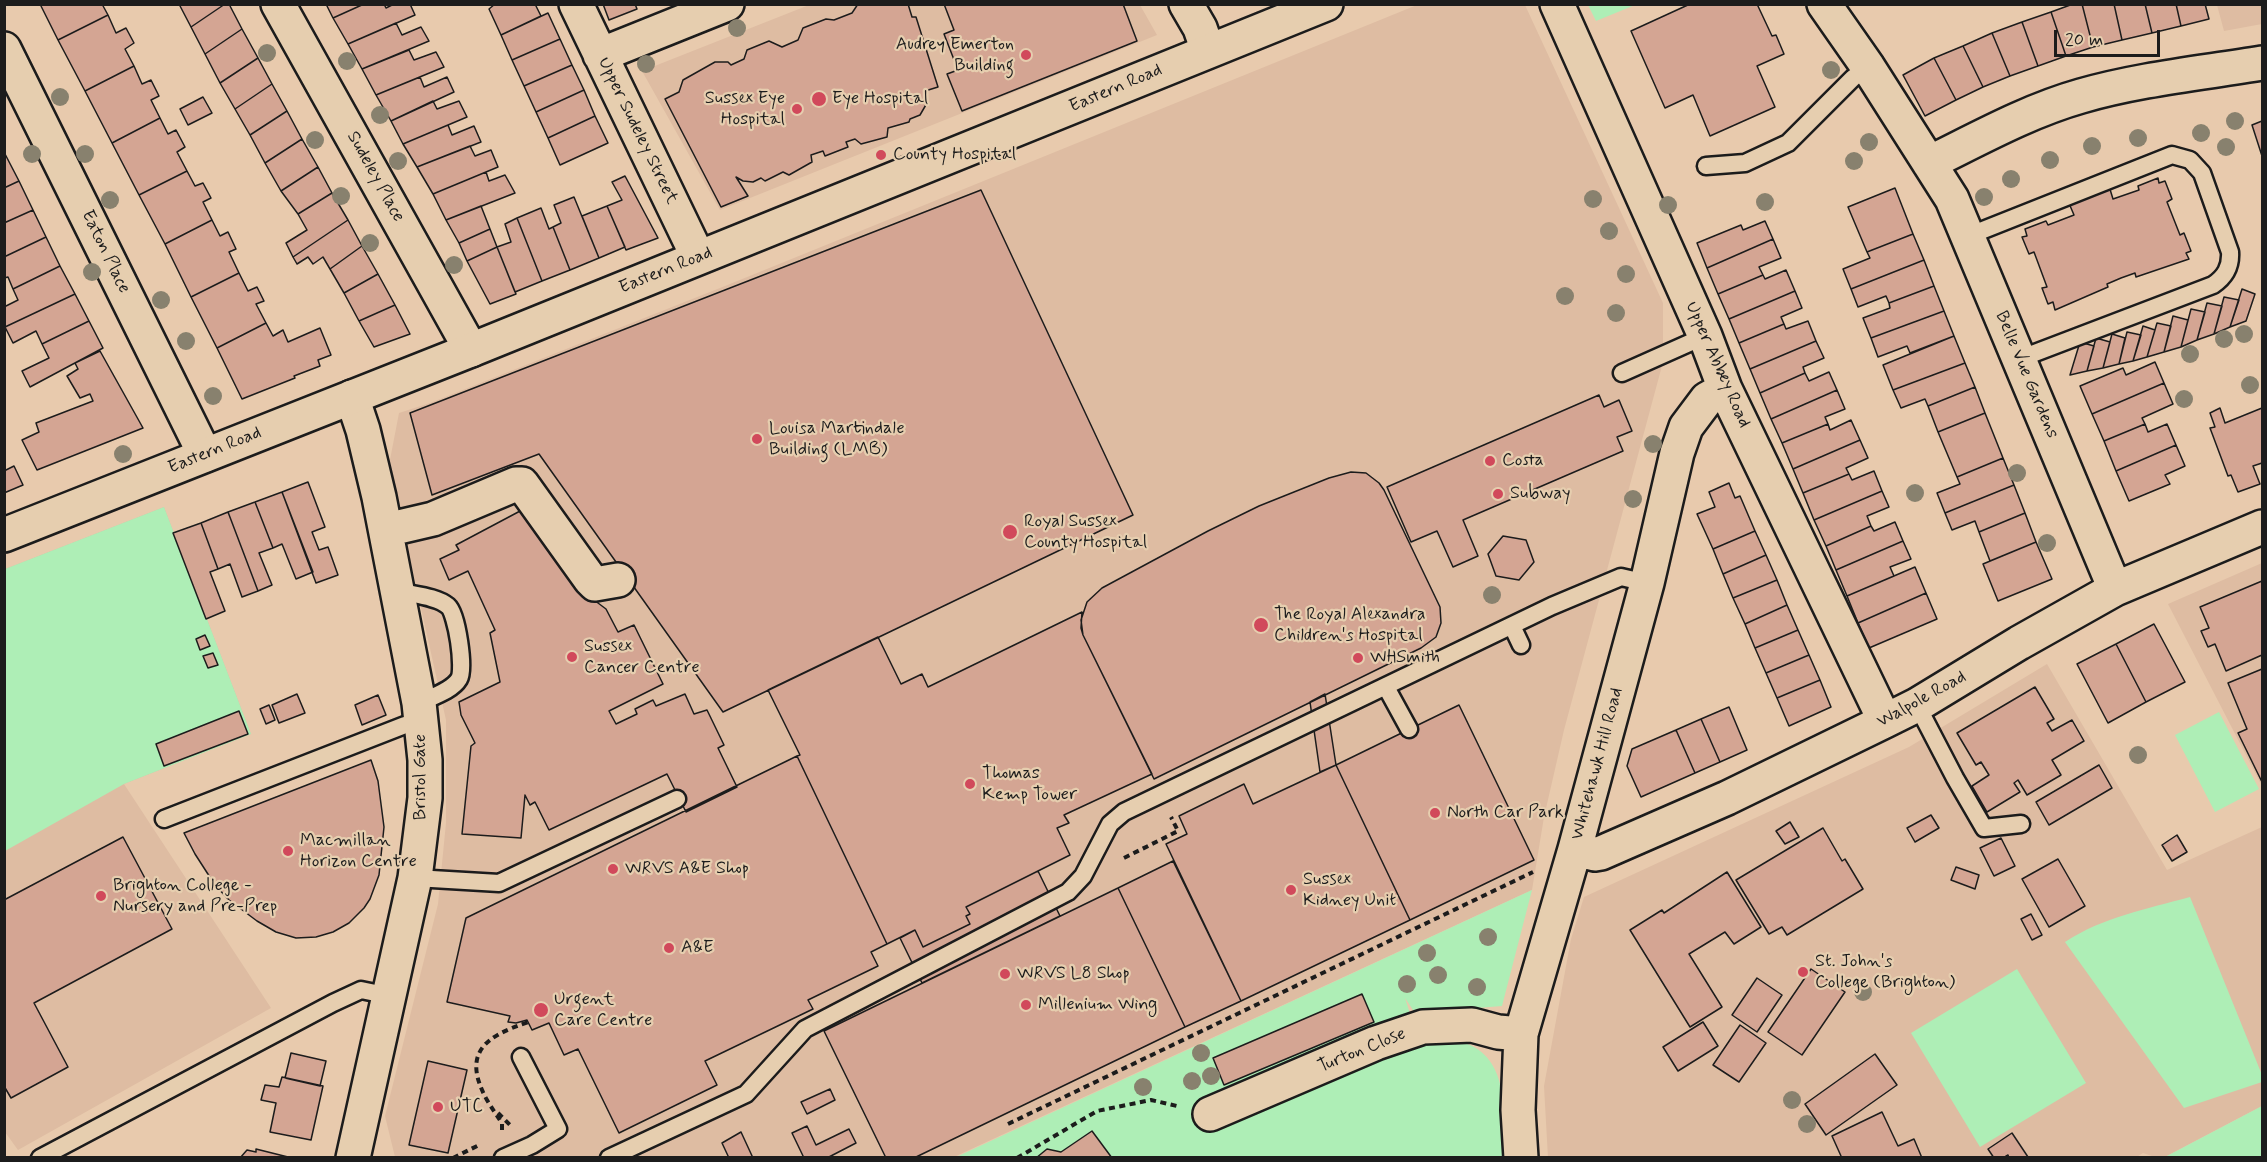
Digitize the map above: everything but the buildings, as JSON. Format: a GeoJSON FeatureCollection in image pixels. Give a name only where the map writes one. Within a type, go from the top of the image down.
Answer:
{"type":"FeatureCollection","features":[{"type":"Feature","properties":{"kind":"street","name":"Sudeley Place"},"geometry":{"type":"LineString","coordinates":[[278,4],[471,350]]}},
{"type":"Feature","properties":{"kind":"street","name":"Upper Sudeley Street"},"geometry":{"type":"LineString","coordinates":[[576,4],[698,257]]}},
{"type":"Feature","properties":{"kind":"street"},"geometry":{"type":"LineString","coordinates":[[600,55],[727,4]]}},
{"type":"Feature","properties":{"kind":"street"},"geometry":{"type":"LineString","coordinates":[[1186,4],[1200,28],[1208,51]]}},
{"type":"Feature","properties":{"kind":"street","name":"Eastern Road"},"geometry":{"type":"LineString","coordinates":[[4,535],[471,350],[1326,4]]}},
{"type":"Feature","properties":{"kind":"street","name":"Upper Abbey Road"},"geometry":{"type":"LineString","coordinates":[[1557,4],[1705,336],[1725,389],[1885,721]]}},
{"type":"Feature","properties":{"kind":"street","name":"Belle Vue Gardens"},"geometry":{"type":"LineString","coordinates":[[1824,4],[1868,67],[1952,199],[2115,589]]}},
{"type":"Feature","properties":{"kind":"street","name":"Eaton Place"},"geometry":{"type":"LineString","coordinates":[[4,49],[205,455]]}},
{"type":"Feature","properties":{"kind":"street"},"geometry":{"type":"LineString","coordinates":[[1929,163],[2050,106],[2082,96],[2146,81],[2262,63]]}},
{"type":"Feature","properties":{"kind":"street","name":"Whitehawk Hill Road"},"geometry":{"type":"LineString","coordinates":[[1521,1158],[1518,1110],[1521,1034],[1575,849],[1647,583],[1677,453],[1686,427],[1707,399],[1725,389]]}},
{"type":"Feature","properties":{"kind":"street","name":"Bristol Gate"},"geometry":{"type":"LineString","coordinates":[[352,397],[363,429],[399,591],[420,712],[425,760],[425,798],[415,878],[353,1158]]}},
{"type":"Feature","properties":{"kind":"street"},"geometry":{"type":"LineString","coordinates":[[386,530],[433,519],[516,484],[522,484],[590,579],[595,584],[618,580]]}},
{"type":"Feature","properties":{"kind":"street","name":"Walpole Road"},"geometry":{"type":"LineString","coordinates":[[1575,849],[1595,854],[1608,851],[1727,798],[1917,705],[2019,643],[2115,589],[2262,528]]}},
{"type":"Feature","properties":{"kind":"street","name":"Turton Close"},"geometry":{"type":"LineString","coordinates":[[1210,1114],[1376,1043],[1423,1027],[1472,1025],[1497,1032],[1521,1034]]}},
{"type":"Feature","properties":{"kind":"lane"},"geometry":{"type":"LineString","coordinates":[[1706,166],[1745,163],[1788,143],[1852,78],[1868,67]]}},
{"type":"Feature","properties":{"kind":"lane"},"geometry":{"type":"LineString","coordinates":[[1968,236],[2172,155],[2190,160],[2202,173],[2230,252],[2230,264],[2222,278],[2213,285],[2019,359]]}},
{"type":"Feature","properties":{"kind":"lane"},"geometry":{"type":"LineString","coordinates":[[1622,373],[1705,336]]}},
{"type":"Feature","properties":{"kind":"lane"},"geometry":{"type":"LineString","coordinates":[[609,1158],[746,1094],[805,1029],[1068,892],[1083,876],[1110,824],[1124,812],[1552,606],[1621,577],[1647,583]]}},
{"type":"Feature","properties":{"kind":"lane"},"geometry":{"type":"LineString","coordinates":[[164,819],[405,725],[455,684],[460,677],[462,666],[453,614],[449,607],[441,602],[399,591]]}},
{"type":"Feature","properties":{"kind":"lane"},"geometry":{"type":"LineString","coordinates":[[1512,626],[1521,645]]}},
{"type":"Feature","properties":{"kind":"lane"},"geometry":{"type":"LineString","coordinates":[[1386,687],[1409,729]]}},
{"type":"Feature","properties":{"kind":"lane"},"geometry":{"type":"LineString","coordinates":[[1917,705],[1984,828],[2021,824]]}},
{"type":"Feature","properties":{"kind":"lane"},"geometry":{"type":"LineString","coordinates":[[415,878],[498,884],[677,799]]}},
{"type":"Feature","properties":{"kind":"lane"},"geometry":{"type":"LineString","coordinates":[[40,1158],[361,990],[390,996]]}},
{"type":"Feature","properties":{"kind":"lane"},"geometry":{"type":"LineString","coordinates":[[503,1158],[532,1145],[558,1129],[521,1057]]}},
{"type":"Feature","properties":{"kind":"path"},"geometry":{"type":"LineString","coordinates":[[1114,863],[1178,831],[1160,795]]}},
{"type":"Feature","properties":{"kind":"path"},"geometry":{"type":"LineString","coordinates":[[1008,1124],[1554,862],[1575,849]]}},
{"type":"Feature","properties":{"kind":"path"},"geometry":{"type":"LineString","coordinates":[[499,1135],[502,1124],[482,1090],[476,1071],[476,1060],[488,1042],[502,1033],[529,1022]]}},
{"type":"Feature","properties":{"kind":"path"},"geometry":{"type":"LineString","coordinates":[[1017,1158],[1097,1111],[1151,1100],[1210,1114]]}},
{"type":"Feature","properties":{"kind":"path"},"geometry":{"type":"LineString","coordinates":[[453,1158],[480,1144]]}},
{"type":"Feature","properties":{"kind":"shaded area"},"geometry":{"type":"Polygon","coordinates":[[[809,5],[1140,5],[1157,35],[720,210],[642,71],[809,5]]]}},
{"type":"Feature","properties":{"kind":"shaded area","name":"Royal Sussex County Hospital"},"geometry":{"type":"Polygon","coordinates":[[[1417,5],[1525,5],[1663,303],[1663,362],[1564,730],[1544,817],[1532,890],[954,1157],[395,1157],[385,1116],[438,904],[446,823],[446,720],[389,465],[399,413],[430,403],[725,286],[1417,5]]]}},
{"type":"Feature","properties":{"kind":"shaded area"},"geometry":{"type":"Polygon","coordinates":[[[2217,5],[2262,5],[2262,24],[2224,31],[2217,5]]]}},
{"type":"Feature","properties":{"kind":"shaded area","name":"Brighton College - Nursery and Pre-Prep"},"geometry":{"type":"Polygon","coordinates":[[[164,507],[251,734],[124,784],[271,1008],[18,1150],[5,1132],[5,569],[164,507]]]}},
{"type":"Feature","properties":{"kind":"shaded area"},"geometry":{"type":"Polygon","coordinates":[[[2262,563],[2262,786],[2168,604],[2262,563]]]}},
{"type":"Feature","properties":{"kind":"shaded area","name":"St. John's College (Brighton)"},"geometry":{"type":"Polygon","coordinates":[[[2047,664],[2167,870],[2262,827],[2262,1106],[2165,1157],[2143,1153],[2135,1158],[1548,1158],[1544,1086],[1571,939],[1584,897],[1909,747],[2047,664]]]}},
{"type":"Feature","properties":{"kind":"green space"},"geometry":{"type":"Polygon","coordinates":[[[1588,5],[1635,5],[1596,21],[1588,5]]]}},
{"type":"Feature","properties":{"kind":"green space"},"geometry":{"type":"Polygon","coordinates":[[[164,507],[251,734],[124,784],[5,851],[5,569],[164,507]]]}},
{"type":"Feature","properties":{"kind":"green space"},"geometry":{"type":"Polygon","coordinates":[[[2219,712],[2259,789],[2215,812],[2175,735],[2219,712]]]}},
{"type":"Feature","properties":{"kind":"green space"},"geometry":{"type":"Polygon","coordinates":[[[1532,890],[1502,1006],[1415,1013],[1405,998],[1420,1044],[1457,1041],[1475,1047],[1496,1071],[1504,1105],[1506,1157],[954,1158],[1532,890]]]}},
{"type":"Feature","properties":{"kind":"green space"},"geometry":{"type":"Polygon","coordinates":[[[2190,897],[2262,1075],[2262,1082],[2184,1108],[2065,942],[2110,920],[2190,897]]]}},
{"type":"Feature","properties":{"kind":"green space"},"geometry":{"type":"Polygon","coordinates":[[[2017,969],[2086,1083],[1980,1147],[1911,1033],[2017,969]]]}},
{"type":"Feature","properties":{"kind":"green space"},"geometry":{"type":"Polygon","coordinates":[[[2262,1106],[2262,1157],[2165,1157],[2262,1106]]]}},
{"type":"Feature","properties":{"kind":"place","name":"Audrey Emerton Building"},"geometry":{"type":"Point","coordinates":[1026,55]}},
{"type":"Feature","properties":{"kind":"place","name":"Eye Hospital"},"geometry":{"type":"Point","coordinates":[819,99]}},
{"type":"Feature","properties":{"kind":"place","name":"Sussex Eye Hospital"},"geometry":{"type":"Point","coordinates":[797,109]}},
{"type":"Feature","properties":{"kind":"place","name":"County Hospital"},"geometry":{"type":"Point","coordinates":[881,155]}},
{"type":"Feature","properties":{"kind":"place","name":"Louisa Martindale Building (LMB)"},"geometry":{"type":"Point","coordinates":[757,439]}},
{"type":"Feature","properties":{"kind":"place","name":"Costa"},"geometry":{"type":"Point","coordinates":[1490,461]}},
{"type":"Feature","properties":{"kind":"place","name":"Subway"},"geometry":{"type":"Point","coordinates":[1498,494]}},
{"type":"Feature","properties":{"kind":"place","name":"Royal Sussex County Hospital"},"geometry":{"type":"Point","coordinates":[1010,532]}},
{"type":"Feature","properties":{"kind":"place","name":"The Royal Alexandra Children's Hospital"},"geometry":{"type":"Point","coordinates":[1261,625]}},
{"type":"Feature","properties":{"kind":"place","name":"Sussex Cancer Centre"},"geometry":{"type":"Point","coordinates":[572,657]}},
{"type":"Feature","properties":{"kind":"place","name":"WHSmith"},"geometry":{"type":"Point","coordinates":[1358,658]}},
{"type":"Feature","properties":{"kind":"place","name":"Thomas Kemp Tower"},"geometry":{"type":"Point","coordinates":[970,784]}},
{"type":"Feature","properties":{"kind":"place","name":"North Car Park"},"geometry":{"type":"Point","coordinates":[1435,813]}},
{"type":"Feature","properties":{"kind":"place","name":"Macmillan Horizon Centre"},"geometry":{"type":"Point","coordinates":[288,851]}},
{"type":"Feature","properties":{"kind":"place","name":"WRVS A&E Shop"},"geometry":{"type":"Point","coordinates":[613,869]}},
{"type":"Feature","properties":{"kind":"place","name":"Sussex Kidney Unit"},"geometry":{"type":"Point","coordinates":[1291,890]}},
{"type":"Feature","properties":{"kind":"place","name":"Brighton College - Nursery and Pre-Prep"},"geometry":{"type":"Point","coordinates":[101,896]}},
{"type":"Feature","properties":{"kind":"place","name":"A&E"},"geometry":{"type":"Point","coordinates":[669,948]}},
{"type":"Feature","properties":{"kind":"place","name":"St. John's College (Brighton)"},"geometry":{"type":"Point","coordinates":[1803,972]}},
{"type":"Feature","properties":{"kind":"place","name":"WRVS L8 Shop"},"geometry":{"type":"Point","coordinates":[1005,974]}},
{"type":"Feature","properties":{"kind":"place","name":"Millenium Wing"},"geometry":{"type":"Point","coordinates":[1026,1005]}},
{"type":"Feature","properties":{"kind":"place","name":"Urgent Care Centre"},"geometry":{"type":"Point","coordinates":[541,1010]}},
{"type":"Feature","properties":{"kind":"place","name":"UTC"},"geometry":{"type":"Point","coordinates":[438,1107]}}]}
